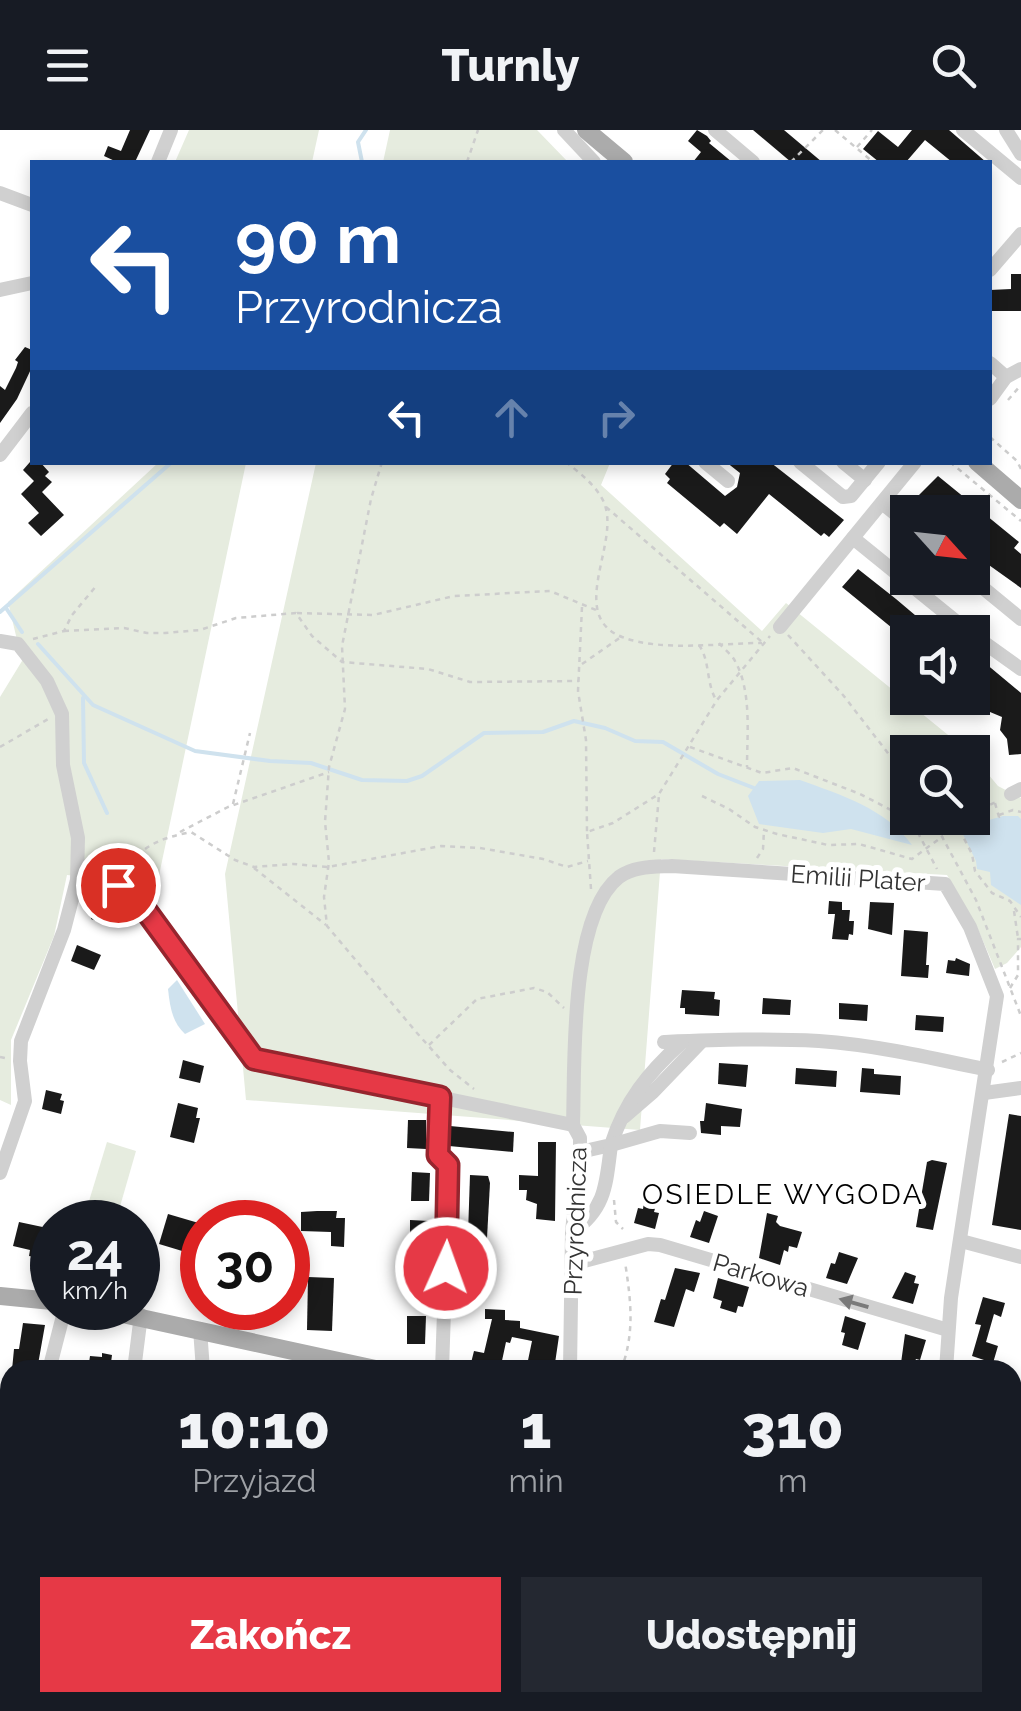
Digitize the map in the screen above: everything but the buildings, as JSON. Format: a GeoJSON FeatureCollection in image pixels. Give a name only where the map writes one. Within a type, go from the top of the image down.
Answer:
{"type":"FeatureCollection","features":[{"type":"Feature","properties":{"kind":"main road"},"geometry":{"type":"LineString","coordinates":[[586,130],[622,160]]}},
{"type":"Feature","properties":{"kind":"main road"},"geometry":{"type":"LineString","coordinates":[[980,465],[1021,500]]}},
{"type":"Feature","properties":{"kind":"main road"},"geometry":{"type":"LineString","coordinates":[[0,1296],[30,1299]]}},
{"type":"Feature","properties":{"kind":"main road"},"geometry":{"type":"LineString","coordinates":[[204,1330],[336,1360]]}},
{"type":"Feature","properties":{"kind":"street"},"geometry":{"type":"LineString","coordinates":[[159,160],[171,130]]}},
{"type":"Feature","properties":{"kind":"street"},"geometry":{"type":"LineString","coordinates":[[564,130],[592,160]]}},
{"type":"Feature","properties":{"kind":"street"},"geometry":{"type":"LineString","coordinates":[[715,130],[751,160]]}},
{"type":"Feature","properties":{"kind":"street"},"geometry":{"type":"LineString","coordinates":[[963,130],[1021,178]]}},
{"type":"Feature","properties":{"kind":"street"},"geometry":{"type":"LineString","coordinates":[[1006,130],[1021,154]]}},
{"type":"Feature","properties":{"kind":"street"},"geometry":{"type":"LineString","coordinates":[[0,193],[30,205]]}},
{"type":"Feature","properties":{"kind":"street"},"geometry":{"type":"LineString","coordinates":[[992,268],[1021,234]]}},
{"type":"Feature","properties":{"kind":"street"},"geometry":{"type":"LineString","coordinates":[[0,290],[30,284]]}},
{"type":"Feature","properties":{"kind":"street"},"geometry":{"type":"LineString","coordinates":[[992,366],[1006,377]]}},
{"type":"Feature","properties":{"kind":"street"},"geometry":{"type":"LineString","coordinates":[[992,396],[1006,377],[1021,369]]}},
{"type":"Feature","properties":{"kind":"street"},"geometry":{"type":"LineString","coordinates":[[0,455],[30,416]]}},
{"type":"Feature","properties":{"kind":"street"},"geometry":{"type":"LineString","coordinates":[[709,465],[728,481]]}},
{"type":"Feature","properties":{"kind":"street"},"geometry":{"type":"LineString","coordinates":[[804,465],[843,497],[851,496],[877,465]]}},
{"type":"Feature","properties":{"kind":"street"},"geometry":{"type":"LineString","coordinates":[[846,465],[860,485],[890,512]]}},
{"type":"Feature","properties":{"kind":"street"},"geometry":{"type":"LineString","coordinates":[[780,627],[913,465]]}},
{"type":"Feature","properties":{"kind":"street"},"geometry":{"type":"LineString","coordinates":[[853,538],[949,615]]}},
{"type":"Feature","properties":{"kind":"street"},"geometry":{"type":"LineString","coordinates":[[990,594],[1021,619]]}},
{"type":"Feature","properties":{"kind":"street"},"geometry":{"type":"LineString","coordinates":[[0,641],[18,644],[47,681],[62,714],[62,765],[78,838],[77,880],[64,930],[21,1041],[24,1101],[0,1173]]}},
{"type":"Feature","properties":{"kind":"street"},"geometry":{"type":"LineString","coordinates":[[990,647],[1021,669]]}},
{"type":"Feature","properties":{"kind":"street","name":"Emilii Plater"},"geometry":{"type":"LineString","coordinates":[[598,909],[611,884],[622,874],[649,868],[945,884],[970,927],[998,996],[946,1360]]}},
{"type":"Feature","properties":{"kind":"street"},"geometry":{"type":"LineString","coordinates":[[77,880],[118,885]]}},
{"type":"Feature","properties":{"kind":"street","name":"Przyrodnicza"},"geometry":{"type":"LineString","coordinates":[[118,885],[128,886],[254,1059],[573,1124],[580,1138],[580,1152],[572,1232],[570,1360]]}},
{"type":"Feature","properties":{"kind":"street"},"geometry":{"type":"LineString","coordinates":[[573,1124],[581,961],[598,909]]}},
{"type":"Feature","properties":{"kind":"street"},"geometry":{"type":"LineString","coordinates":[[618,1122],[702,1040]]}},
{"type":"Feature","properties":{"kind":"street"},"geometry":{"type":"LineString","coordinates":[[664,1042],[824,1042],[988,1070]]}},
{"type":"Feature","properties":{"kind":"street"},"geometry":{"type":"LineString","coordinates":[[572,1232],[590,1220],[602,1200],[610,1145],[634,1091],[683,1042]]}},
{"type":"Feature","properties":{"kind":"street"},"geometry":{"type":"LineString","coordinates":[[984,1092],[1021,1088]]}},
{"type":"Feature","properties":{"kind":"street"},"geometry":{"type":"LineString","coordinates":[[440,1097],[438,1155],[448,1165],[442,1360]]}},
{"type":"Feature","properties":{"kind":"street"},"geometry":{"type":"LineString","coordinates":[[580,1152],[660,1132],[690,1133]]}},
{"type":"Feature","properties":{"kind":"street"},"geometry":{"type":"LineString","coordinates":[[961,1242],[1021,1257]]}},
{"type":"Feature","properties":{"kind":"street","name":"Parkowa"},"geometry":{"type":"LineString","coordinates":[[573,1264],[648,1244],[660,1246],[948,1330]]}},
{"type":"Feature","properties":{"kind":"street"},"geometry":{"type":"LineString","coordinates":[[51,1360],[59,1330]]}},
{"type":"Feature","properties":{"kind":"street"},"geometry":{"type":"LineString","coordinates":[[135,1360],[139,1330]]}},
{"type":"Feature","properties":{"kind":"street"},"geometry":{"type":"LineString","coordinates":[[200,1330],[202,1360]]}},
{"type":"Feature","properties":{"kind":"path"},"geometry":{"type":"LineString","coordinates":[[467,160],[478,130]]}},
{"type":"Feature","properties":{"kind":"path"},"geometry":{"type":"LineString","coordinates":[[793,160],[823,130]]}},
{"type":"Feature","properties":{"kind":"path"},"geometry":{"type":"LineString","coordinates":[[835,130],[870,160]]}},
{"type":"Feature","properties":{"kind":"path"},"geometry":{"type":"LineString","coordinates":[[856,148],[872,130]]}},
{"type":"Feature","properties":{"kind":"path"},"geometry":{"type":"LineString","coordinates":[[992,439],[1021,469]]}},
{"type":"Feature","properties":{"kind":"path"},"geometry":{"type":"LineString","coordinates":[[327,926],[325,822],[329,770],[345,709],[342,662],[346,614],[381,465]]}},
{"type":"Feature","properties":{"kind":"path"},"geometry":{"type":"LineString","coordinates":[[569,465],[592,486],[606,507],[763,643]]}},
{"type":"Feature","properties":{"kind":"path"},"geometry":{"type":"LineString","coordinates":[[954,465],[1021,522]]}},
{"type":"Feature","properties":{"kind":"path"},"geometry":{"type":"LineString","coordinates":[[606,507],[596,610],[606,627],[621,636],[652,644],[763,643]]}},
{"type":"Feature","properties":{"kind":"path"},"geometry":{"type":"LineString","coordinates":[[64,630],[97,585]]}},
{"type":"Feature","properties":{"kind":"path"},"geometry":{"type":"LineString","coordinates":[[18,644],[64,630],[124,628],[166,633],[200,630],[236,618],[296,613],[373,615],[454,596],[498,592],[550,590],[596,610]]}},
{"type":"Feature","properties":{"kind":"path"},"geometry":{"type":"LineString","coordinates":[[582,605],[578,691],[586,740],[591,888],[598,909]]}},
{"type":"Feature","properties":{"kind":"path"},"geometry":{"type":"LineString","coordinates":[[296,613],[312,636],[342,662],[428,669],[470,682],[579,680]]}},
{"type":"Feature","properties":{"kind":"path"},"geometry":{"type":"LineString","coordinates":[[780,627],[843,695],[890,756]]}},
{"type":"Feature","properties":{"kind":"path"},"geometry":{"type":"LineString","coordinates":[[581,664],[621,636]]}},
{"type":"Feature","properties":{"kind":"path"},"geometry":{"type":"LineString","coordinates":[[718,643],[735,660],[739,672],[748,723],[747,769]]}},
{"type":"Feature","properties":{"kind":"path"},"geometry":{"type":"LineString","coordinates":[[649,868],[659,794],[717,700],[763,643]]}},
{"type":"Feature","properties":{"kind":"path"},"geometry":{"type":"LineString","coordinates":[[698,644],[706,656],[709,686],[717,700]]}},
{"type":"Feature","properties":{"kind":"path"},"geometry":{"type":"LineString","coordinates":[[0,747],[40,721],[62,714]]}},
{"type":"Feature","properties":{"kind":"path"},"geometry":{"type":"LineString","coordinates":[[233,805],[250,733]]}},
{"type":"Feature","properties":{"kind":"path"},"geometry":{"type":"LineString","coordinates":[[688,746],[762,773],[794,768],[860,794],[916,829],[945,884]]}},
{"type":"Feature","properties":{"kind":"path"},"geometry":{"type":"LineString","coordinates":[[118,885],[140,850],[233,805],[329,770]]}},
{"type":"Feature","properties":{"kind":"path"},"geometry":{"type":"LineString","coordinates":[[990,804],[1016,792]]}},
{"type":"Feature","properties":{"kind":"path"},"geometry":{"type":"LineString","coordinates":[[587,832],[613,823],[659,794]]}},
{"type":"Feature","properties":{"kind":"path"},"geometry":{"type":"LineString","coordinates":[[702,796],[764,830],[828,844],[860,844],[912,859],[943,836],[976,900],[1021,1016]]}},
{"type":"Feature","properties":{"kind":"path"},"geometry":{"type":"LineString","coordinates":[[995,802],[997,817],[1021,812]]}},
{"type":"Feature","properties":{"kind":"path"},"geometry":{"type":"LineString","coordinates":[[740,870],[764,850],[764,830]]}},
{"type":"Feature","properties":{"kind":"path"},"geometry":{"type":"LineString","coordinates":[[174,836],[191,832],[254,868],[327,926],[428,1046],[474,1090]]}},
{"type":"Feature","properties":{"kind":"path"},"geometry":{"type":"LineString","coordinates":[[963,835],[975,872],[992,893],[1010,901],[1021,917]]}},
{"type":"Feature","properties":{"kind":"path"},"geometry":{"type":"LineString","coordinates":[[254,868],[293,864],[328,867],[442,846],[480,848],[567,867],[590,861]]}},
{"type":"Feature","properties":{"kind":"path"},"geometry":{"type":"LineString","coordinates":[[1010,988],[1018,975],[1020,939],[1013,920],[1014,909]]}},
{"type":"Feature","properties":{"kind":"path"},"geometry":{"type":"LineString","coordinates":[[428,1046],[477,999],[534,988],[548,992],[571,1016],[576,1028]]}},
{"type":"Feature","properties":{"kind":"path"},"geometry":{"type":"LineString","coordinates":[[988,1070],[1021,1053]]}},
{"type":"Feature","properties":{"kind":"path"},"geometry":{"type":"LineString","coordinates":[[624,1250],[632,1323],[626,1360]]}},
{"type":"Feature","properties":{"kind":"shaded area"},"geometry":{"type":"Polygon","coordinates":[[[189,130],[319,130],[312,160],[176,160],[189,130]]]}},
{"type":"Feature","properties":{"kind":"shaded area"},"geometry":{"type":"Polygon","coordinates":[[[390,130],[537,130],[566,160],[383,160],[390,130]]]}},
{"type":"Feature","properties":{"kind":"shaded area"},"geometry":{"type":"Polygon","coordinates":[[[156,465],[246,465],[154,899],[132,881],[67,875],[54,936],[11,1040],[11,1105],[0,1100],[0,697],[22,661],[8,602],[156,465]]]}},
{"type":"Feature","properties":{"kind":"shaded area"},"geometry":{"type":"Polygon","coordinates":[[[316,465],[609,465],[601,485],[762,631],[786,603],[890,688],[890,715],[924,715],[948,735],[890,735],[890,835],[990,835],[990,776],[998,786],[1021,798],[1021,947],[1007,963],[995,969],[977,927],[947,875],[661,859],[640,1130],[246,1100],[225,874],[316,465]]]}},
{"type":"Feature","properties":{"kind":"shaded area"},"geometry":{"type":"Polygon","coordinates":[[[107,1142],[136,1151],[122,1200],[89,1200],[107,1142]]]}},
{"type":"Feature","properties":{"kind":"water"},"geometry":{"type":"Polygon","coordinates":[[[800,780],[846,797],[889,821],[890,835],[904,835],[912,845],[851,829],[823,833],[759,824],[748,796],[759,781],[800,780]]]}},
{"type":"Feature","properties":{"kind":"water"},"geometry":{"type":"Polygon","coordinates":[[[1003,816],[1021,819],[1021,905],[991,885],[990,872],[977,869],[963,835],[990,835],[990,820],[1003,816]]]}},
{"type":"Feature","properties":{"kind":"water"},"geometry":{"type":"Polygon","coordinates":[[[177,980],[205,1024],[185,1034],[174,1019],[168,989],[177,980]]]}},
{"type":"Feature","properties":{"kind":"waterway"},"geometry":{"type":"LineString","coordinates":[[362,160],[358,142],[366,130]]}},
{"type":"Feature","properties":{"kind":"waterway"},"geometry":{"type":"LineString","coordinates":[[0,612],[169,465]]}},
{"type":"Feature","properties":{"kind":"waterway"},"geometry":{"type":"LineString","coordinates":[[6,608],[22,632]]}},
{"type":"Feature","properties":{"kind":"waterway"},"geometry":{"type":"LineString","coordinates":[[38,644],[93,705],[195,751],[311,763],[362,780],[407,781],[422,776],[484,733],[543,732],[574,721],[605,728],[635,741],[663,742],[718,774],[754,788]]}},
{"type":"Feature","properties":{"kind":"waterway"},"geometry":{"type":"LineString","coordinates":[[83,698],[84,763],[107,813]]}},
{"type":"Feature","properties":{"kind":"district","name":"OSIEDLE WYGODA"},"geometry":{"type":"Point","coordinates":[783,1194]}},
{"type":"Feature","properties":{"kind":"route"},"geometry":{"type":"LineString","coordinates":[[118,885],[128,886],[254,1059],[440,1097],[438,1155],[448,1165],[446,1268]]}}]}
